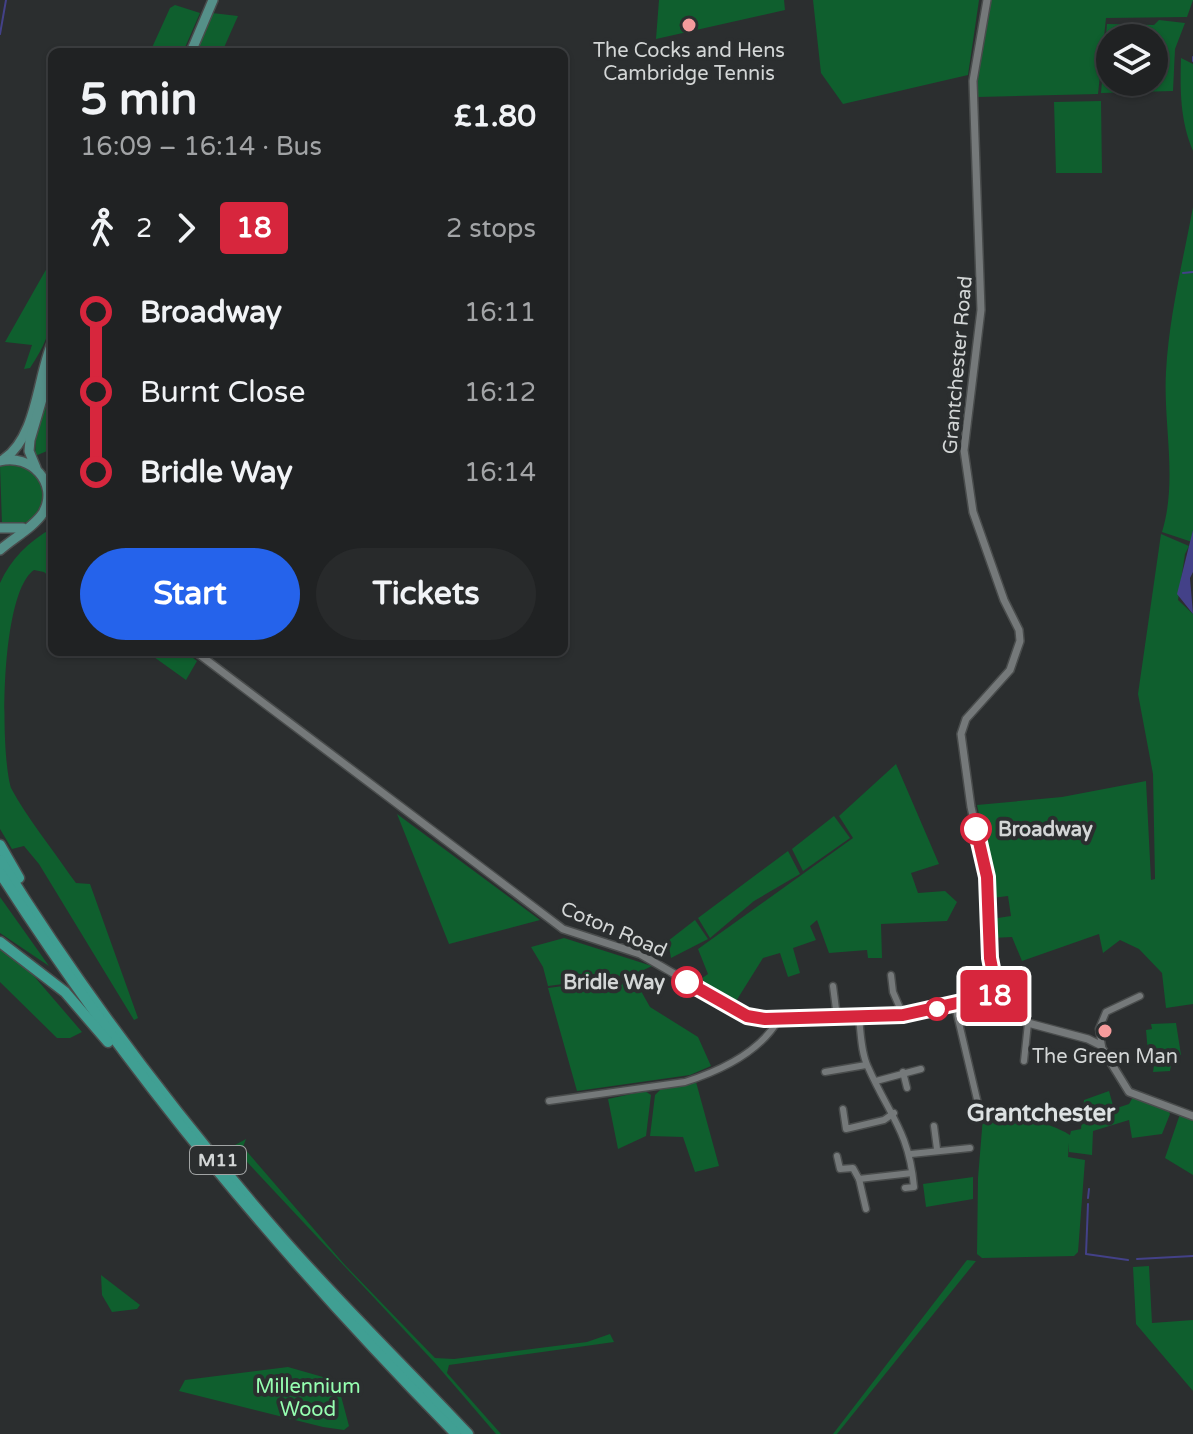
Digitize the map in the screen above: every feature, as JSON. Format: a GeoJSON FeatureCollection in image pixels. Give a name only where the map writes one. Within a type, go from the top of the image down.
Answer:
{"type":"FeatureCollection","features":[{"type":"Feature","properties":{"kind":"highway"},"geometry":{"type":"LineString","coordinates":[[0,845],[59,949]]}},
{"type":"Feature","properties":{"kind":"highway","name":"M11"},"geometry":{"type":"LineString","coordinates":[[0,860],[59,949],[184,1118],[283,1238],[468,1434]]}},
{"type":"Feature","properties":{"kind":"highway","name":"M11"},"geometry":{"type":"LineString","coordinates":[[0,873],[86,1002],[177,1122],[278,1246],[456,1434]]}},
{"type":"Feature","properties":{"kind":"highway"},"geometry":{"type":"LineString","coordinates":[[0,942],[65,992],[177,1122]]}},
{"type":"Feature","properties":{"kind":"main road"},"geometry":{"type":"LineString","coordinates":[[193,48],[213,0]]}},
{"type":"Feature","properties":{"kind":"main road"},"geometry":{"type":"LineString","coordinates":[[1,461],[21,443],[48,356]]}},
{"type":"Feature","properties":{"kind":"main road"},"geometry":{"type":"LineString","coordinates":[[48,379],[29,451],[48,485]]}},
{"type":"Feature","properties":{"kind":"main road"},"geometry":{"type":"LineString","coordinates":[[1,461],[20,460],[36,468]]}},
{"type":"Feature","properties":{"kind":"main road"},"geometry":{"type":"LineString","coordinates":[[0,550],[33,523],[47,502],[48,494]]}},
{"type":"Feature","properties":{"kind":"main road"},"geometry":{"type":"LineString","coordinates":[[0,528],[13,530],[33,523]]}},
{"type":"Feature","properties":{"kind":"street","name":"Grantchester Road"},"geometry":{"type":"LineString","coordinates":[[987,0],[973,81],[981,310],[964,450],[973,512],[1004,600],[1019,630],[1020,641],[1010,670],[962,727],[962,747],[987,877],[990,958],[997,994]]}},
{"type":"Feature","properties":{"kind":"street"},"geometry":{"type":"LineString","coordinates":[[33,523],[48,515]]}},
{"type":"Feature","properties":{"kind":"street","name":"Coton Road"},"geometry":{"type":"LineString","coordinates":[[201,656],[563,929],[640,954],[747,1016],[779,1019],[903,1015],[955,1006],[997,994]]}},
{"type":"Feature","properties":{"kind":"street"},"geometry":{"type":"LineString","coordinates":[[891,975],[893,992],[903,1015]]}},
{"type":"Feature","properties":{"kind":"street"},"geometry":{"type":"LineString","coordinates":[[833,986],[837,1017]]}},
{"type":"Feature","properties":{"kind":"street"},"geometry":{"type":"LineString","coordinates":[[997,994],[1028,1023],[1088,1039],[1104,1050]]}},
{"type":"Feature","properties":{"kind":"street"},"geometry":{"type":"LineString","coordinates":[[1140,996],[1109,1009],[1101,1018],[1099,1029],[1104,1050],[1129,1092],[1193,1116]]}},
{"type":"Feature","properties":{"kind":"street"},"geometry":{"type":"LineString","coordinates":[[955,1006],[980,1112]]}},
{"type":"Feature","properties":{"kind":"street"},"geometry":{"type":"LineString","coordinates":[[859,1018],[866,1065],[894,1113],[911,1154],[914,1187]]}},
{"type":"Feature","properties":{"kind":"street"},"geometry":{"type":"LineString","coordinates":[[549,1101],[685,1082],[705,1075],[746,1054],[772,1032],[779,1019]]}},
{"type":"Feature","properties":{"kind":"street"},"geometry":{"type":"LineString","coordinates":[[1024,1061],[1028,1023]]}},
{"type":"Feature","properties":{"kind":"street"},"geometry":{"type":"LineString","coordinates":[[1088,1039],[1099,1029]]}},
{"type":"Feature","properties":{"kind":"street"},"geometry":{"type":"LineString","coordinates":[[825,1072],[866,1065]]}},
{"type":"Feature","properties":{"kind":"street"},"geometry":{"type":"LineString","coordinates":[[876,1081],[921,1069]]}},
{"type":"Feature","properties":{"kind":"street"},"geometry":{"type":"LineString","coordinates":[[903,1072],[907,1088]]}},
{"type":"Feature","properties":{"kind":"street"},"geometry":{"type":"LineString","coordinates":[[843,1109],[846,1138]]}},
{"type":"Feature","properties":{"kind":"street"},"geometry":{"type":"LineString","coordinates":[[846,1129],[884,1120],[894,1113]]}},
{"type":"Feature","properties":{"kind":"street"},"geometry":{"type":"LineString","coordinates":[[934,1126],[937,1149]]}},
{"type":"Feature","properties":{"kind":"street"},"geometry":{"type":"LineString","coordinates":[[911,1154],[970,1148]]}},
{"type":"Feature","properties":{"kind":"street"},"geometry":{"type":"LineString","coordinates":[[837,1156],[840,1169],[853,1168],[866,1209]]}},
{"type":"Feature","properties":{"kind":"street"},"geometry":{"type":"LineString","coordinates":[[859,1179],[912,1173]]}},
{"type":"Feature","properties":{"kind":"street"},"geometry":{"type":"LineString","coordinates":[[905,1188],[923,1187]]}},
{"type":"Feature","properties":{"kind":"green space","name":"The Cocks and Hens Cambridge Tennis"},"geometry":{"type":"Polygon","coordinates":[[[659,0],[784,0],[785,10],[656,39],[659,0]]]}},
{"type":"Feature","properties":{"kind":"green space"},"geometry":{"type":"Polygon","coordinates":[[[813,0],[979,0],[968,75],[843,104],[821,73],[813,0]]]}},
{"type":"Feature","properties":{"kind":"green space"},"geometry":{"type":"Polygon","coordinates":[[[989,0],[1193,0],[1187,17],[1106,18],[1105,24],[1096,24],[1096,94],[978,97],[978,61],[989,0]]]}},
{"type":"Feature","properties":{"kind":"green space"},"geometry":{"type":"Polygon","coordinates":[[[175,5],[200,13],[185,48],[152,48],[170,8],[175,5]]]}},
{"type":"Feature","properties":{"kind":"green space"},"geometry":{"type":"Polygon","coordinates":[[[212,13],[238,16],[224,48],[198,48],[212,13]]]}},
{"type":"Feature","properties":{"kind":"green space"},"geometry":{"type":"Polygon","coordinates":[[[1159,20],[1185,23],[1175,49],[1173,91],[1168,91],[1168,24],[1155,24],[1159,20]]]}},
{"type":"Feature","properties":{"kind":"green space"},"geometry":{"type":"Polygon","coordinates":[[[1181,58],[1193,64],[1193,151],[1183,117],[1181,58]]]}},
{"type":"Feature","properties":{"kind":"green space"},"geometry":{"type":"Polygon","coordinates":[[[1101,101],[1102,173],[1056,173],[1054,102],[1101,101]]]}},
{"type":"Feature","properties":{"kind":"green space"},"geometry":{"type":"Polygon","coordinates":[[[1193,207],[1192,542],[1162,532],[1169,492],[1168,351],[1193,207]]]}},
{"type":"Feature","properties":{"kind":"green space"},"geometry":{"type":"Polygon","coordinates":[[[48,266],[48,334],[30,368],[24,369],[32,345],[5,342],[48,266]]]}},
{"type":"Feature","properties":{"kind":"green space"},"geometry":{"type":"Polygon","coordinates":[[[48,400],[48,451],[35,456],[36,437],[48,400]]]}},
{"type":"Feature","properties":{"kind":"green space"},"geometry":{"type":"Polygon","coordinates":[[[14,464],[32,473],[38,480],[42,497],[40,506],[27,522],[2,524],[0,466],[14,464]]]}},
{"type":"Feature","properties":{"kind":"green space"},"geometry":{"type":"Polygon","coordinates":[[[48,531],[48,576],[34,570],[23,584],[15,609],[9,640],[4,709],[7,769],[17,799],[70,875],[76,883],[90,884],[138,1018],[134,1020],[39,864],[24,846],[12,849],[0,829],[0,583],[9,566],[35,539],[48,531]]]}},
{"type":"Feature","properties":{"kind":"green space"},"geometry":{"type":"Polygon","coordinates":[[[1161,534],[1189,546],[1178,600],[1193,614],[1193,1004],[1166,1008],[1162,973],[1139,949],[1120,940],[1103,953],[1099,934],[1022,961],[1012,937],[992,938],[991,919],[1011,916],[1008,896],[992,898],[989,860],[977,805],[1062,797],[1146,781],[1151,880],[1155,879],[1153,774],[1138,694],[1161,534]]]}},
{"type":"Feature","properties":{"kind":"green space"},"geometry":{"type":"Polygon","coordinates":[[[153,656],[190,656],[197,661],[186,680],[153,656]]]}},
{"type":"Feature","properties":{"kind":"green space"},"geometry":{"type":"Polygon","coordinates":[[[896,764],[939,864],[911,873],[918,893],[945,891],[957,902],[947,921],[881,924],[882,958],[868,958],[867,950],[829,953],[817,920],[810,926],[816,940],[793,948],[800,973],[788,977],[780,953],[763,958],[733,1006],[695,983],[708,974],[698,949],[853,838],[839,816],[896,764]]]}},
{"type":"Feature","properties":{"kind":"green space"},"geometry":{"type":"Polygon","coordinates":[[[397,814],[540,920],[449,944],[397,814]]]}},
{"type":"Feature","properties":{"kind":"green space"},"geometry":{"type":"Polygon","coordinates":[[[834,816],[850,838],[803,871],[792,849],[834,816]]]}},
{"type":"Feature","properties":{"kind":"green space"},"geometry":{"type":"Polygon","coordinates":[[[788,851],[800,874],[754,901],[710,938],[698,918],[788,851]]]}},
{"type":"Feature","properties":{"kind":"green space"},"geometry":{"type":"Polygon","coordinates":[[[0,897],[49,966],[0,933],[0,897]]]}},
{"type":"Feature","properties":{"kind":"green space"},"geometry":{"type":"Polygon","coordinates":[[[695,920],[708,939],[671,958],[668,941],[695,920]]]}},
{"type":"Feature","properties":{"kind":"green space"},"geometry":{"type":"Polygon","coordinates":[[[564,938],[652,966],[633,975],[548,986],[543,967],[531,947],[564,938]]]}},
{"type":"Feature","properties":{"kind":"green space"},"geometry":{"type":"Polygon","coordinates":[[[0,946],[27,968],[82,1032],[70,1038],[57,1038],[0,982],[0,946]]]}},
{"type":"Feature","properties":{"kind":"green space"},"geometry":{"type":"Polygon","coordinates":[[[633,977],[650,1007],[698,1037],[711,1066],[690,1075],[577,1091],[548,988],[633,977]]]}},
{"type":"Feature","properties":{"kind":"green space"},"geometry":{"type":"Polygon","coordinates":[[[1176,1023],[1181,1055],[1173,1054],[1170,1071],[1153,1072],[1154,1065],[1149,1064],[1146,1030],[1152,1029],[1151,1024],[1176,1023]]]}},
{"type":"Feature","properties":{"kind":"green space"},"geometry":{"type":"Polygon","coordinates":[[[696,1082],[719,1166],[695,1172],[683,1137],[650,1136],[655,1095],[661,1089],[696,1082]]]}},
{"type":"Feature","properties":{"kind":"green space"},"geometry":{"type":"Polygon","coordinates":[[[645,1091],[651,1095],[646,1136],[618,1149],[608,1099],[645,1091]]]}},
{"type":"Feature","properties":{"kind":"green space"},"geometry":{"type":"Polygon","coordinates":[[[1109,1091],[1114,1109],[1129,1104],[1133,1097],[1166,1106],[1170,1114],[1162,1134],[1132,1138],[1129,1120],[1093,1131],[1092,1155],[1069,1152],[1069,1143],[1068,1157],[1085,1160],[1078,1252],[1074,1256],[982,1258],[977,1254],[983,1117],[1028,1120],[1052,1126],[1070,1135],[1071,1131],[1081,1129],[1084,1100],[1109,1091]]]}},
{"type":"Feature","properties":{"kind":"green space"},"geometry":{"type":"Polygon","coordinates":[[[1180,1114],[1193,1119],[1193,1175],[1165,1158],[1180,1114]]]}},
{"type":"Feature","properties":{"kind":"green space"},"geometry":{"type":"Polygon","coordinates":[[[246,1139],[243,1147],[344,1264],[435,1358],[454,1359],[587,1342],[610,1334],[614,1342],[449,1365],[447,1373],[501,1434],[496,1434],[435,1363],[248,1163],[235,1145],[246,1139]]]}},
{"type":"Feature","properties":{"kind":"green space"},"geometry":{"type":"Polygon","coordinates":[[[973,1177],[973,1199],[926,1207],[923,1184],[973,1177]]]}},
{"type":"Feature","properties":{"kind":"green space"},"geometry":{"type":"Polygon","coordinates":[[[967,1260],[976,1261],[837,1434],[833,1434],[967,1260]]]}},
{"type":"Feature","properties":{"kind":"green space"},"geometry":{"type":"Polygon","coordinates":[[[1149,1266],[1152,1323],[1193,1320],[1193,1391],[1136,1324],[1133,1267],[1149,1266]]]}},
{"type":"Feature","properties":{"kind":"green space"},"geometry":{"type":"Polygon","coordinates":[[[101,1275],[140,1305],[137,1309],[112,1312],[102,1295],[101,1275]]]}},
{"type":"Feature","properties":{"kind":"green space","name":"Millennium Wood"},"geometry":{"type":"Polygon","coordinates":[[[288,1367],[337,1381],[349,1426],[344,1430],[323,1427],[179,1391],[185,1380],[288,1367]]]}},
{"type":"Feature","properties":{"kind":"shaded area"},"geometry":{"type":"Polygon","coordinates":[[[1193,530],[1193,572],[1190,578],[1193,614],[1177,594],[1193,530]]]}},
{"type":"Feature","properties":{"kind":"waterway"},"geometry":{"type":"LineString","coordinates":[[0,34],[6,0]]}},
{"type":"Feature","properties":{"kind":"waterway"},"geometry":{"type":"LineString","coordinates":[[1183,273],[1193,272]]}},
{"type":"Feature","properties":{"kind":"waterway"},"geometry":{"type":"LineString","coordinates":[[1088,1198],[1089,1189]]}},
{"type":"Feature","properties":{"kind":"waterway"},"geometry":{"type":"LineString","coordinates":[[1088,1204],[1086,1254],[1128,1260]]}},
{"type":"Feature","properties":{"kind":"waterway"},"geometry":{"type":"LineString","coordinates":[[1137,1259],[1193,1256]]}},
{"type":"Feature","properties":{"kind":"bus line","name":"18"},"geometry":{"type":"LineString","coordinates":[[687,982],[747,1016],[765,1019],[903,1015],[955,1006],[997,994],[990,958],[987,877],[976,829]]}},
{"type":"Feature","properties":{"kind":"place","name":"The Cocks and Hens Cambridge Tennis"},"geometry":{"type":"Point","coordinates":[689,25]}},
{"type":"Feature","properties":{"kind":"place","name":"Broadway"},"geometry":{"type":"Point","coordinates":[976,829]}},
{"type":"Feature","properties":{"kind":"place","name":"Bridle Way"},"geometry":{"type":"Point","coordinates":[687,982]}},
{"type":"Feature","properties":{"kind":"place","name":"The Green Man"},"geometry":{"type":"Point","coordinates":[1105,1031]}},
{"type":"Feature","properties":{"kind":"district","name":"Grantchester"},"geometry":{"type":"Point","coordinates":[1041,1113]}}]}
